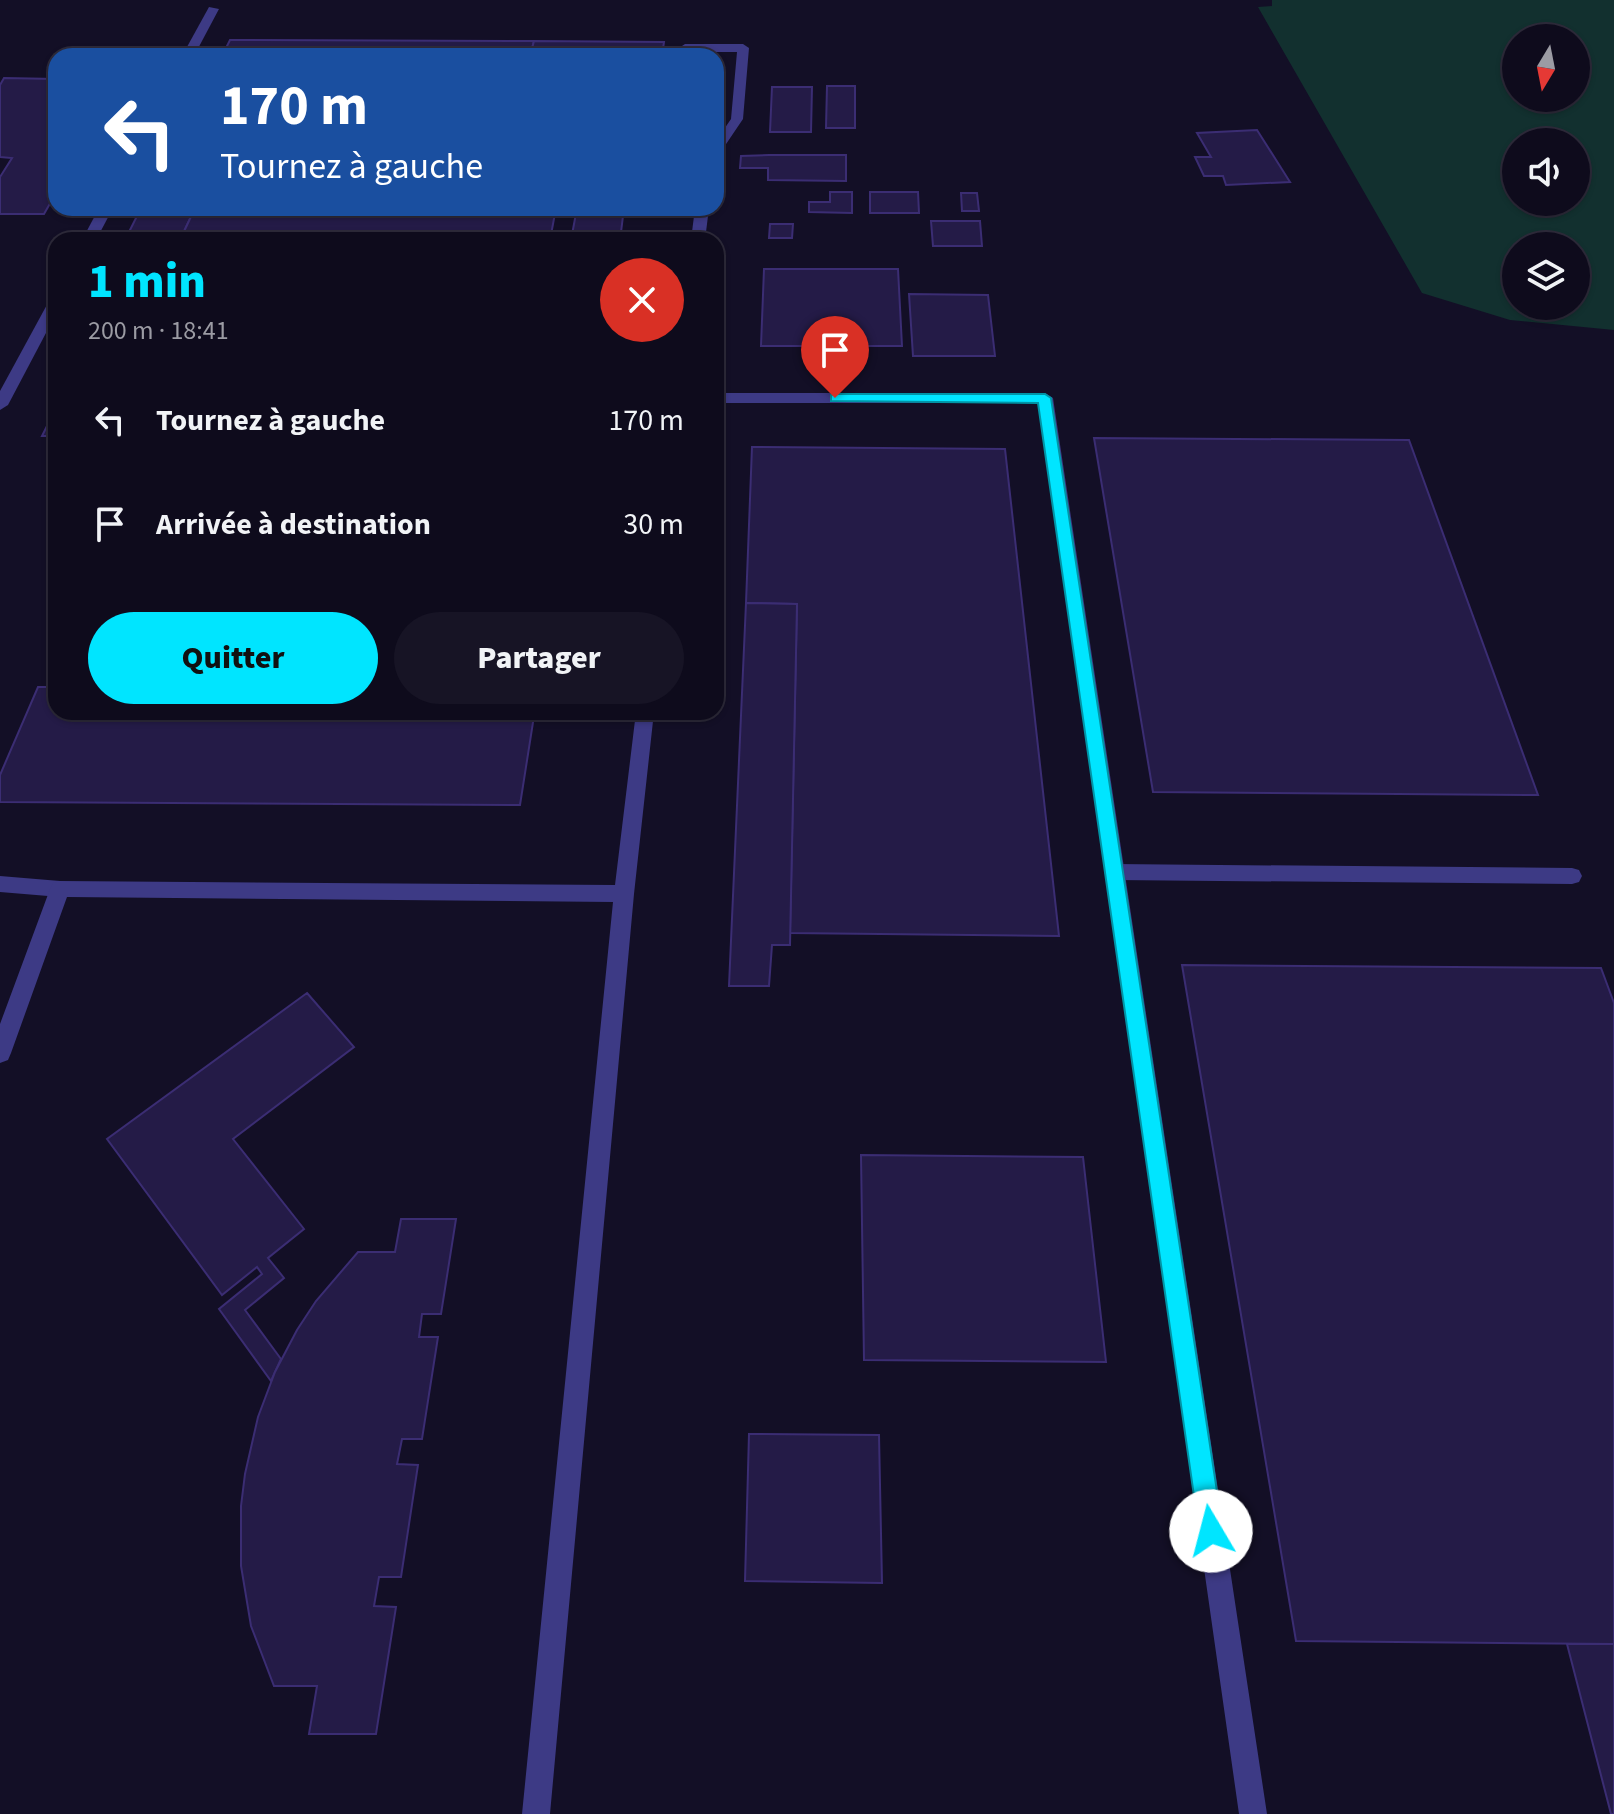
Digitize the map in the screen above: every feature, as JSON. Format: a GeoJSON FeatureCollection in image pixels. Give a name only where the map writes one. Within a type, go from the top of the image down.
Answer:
{"type":"FeatureCollection","features":[{"type":"Feature","properties":{"kind":"street"},"geometry":{"type":"LineString","coordinates":[[192,48],[213,9]]}},
{"type":"Feature","properties":{"kind":"street"},"geometry":{"type":"LineString","coordinates":[[685,48],[743,48],[737,119],[724,138]]}},
{"type":"Feature","properties":{"kind":"street"},"geometry":{"type":"LineString","coordinates":[[0,405],[48,316]]}},
{"type":"Feature","properties":{"kind":"street"},"geometry":{"type":"LineString","coordinates":[[724,398],[1045,398],[1253,1814]]}},
{"type":"Feature","properties":{"kind":"street"},"geometry":{"type":"LineString","coordinates":[[536,1814],[624,894],[644,720]]}},
{"type":"Feature","properties":{"kind":"street"},"geometry":{"type":"LineString","coordinates":[[1114,872],[1572,876]]}},
{"type":"Feature","properties":{"kind":"street"},"geometry":{"type":"LineString","coordinates":[[0,884],[60,889],[624,894]]}},
{"type":"Feature","properties":{"kind":"street"},"geometry":{"type":"LineString","coordinates":[[0,1053],[60,889]]}},
{"type":"Feature","properties":{"kind":"green space"},"geometry":{"type":"Polygon","coordinates":[[[1272,0],[1614,0],[1614,330],[1510,320],[1590,320],[1590,232],[1502,232],[1502,318],[1422,293],[1258,7],[1272,6],[1272,0]]]}},
{"type":"Feature","properties":{"kind":"building"},"geometry":{"type":"Polygon","coordinates":[[[230,40],[534,41],[532,48],[226,48],[230,40]]]}},
{"type":"Feature","properties":{"kind":"building"},"geometry":{"type":"Polygon","coordinates":[[[534,41],[664,42],[663,48],[532,48],[534,41]]]}},
{"type":"Feature","properties":{"kind":"building"},"geometry":{"type":"Polygon","coordinates":[[[4,78],[48,79],[48,207],[44,214],[0,214],[0,177],[12,158],[0,157],[0,85],[4,78]]]}},
{"type":"Feature","properties":{"kind":"building"},"geometry":{"type":"Polygon","coordinates":[[[827,86],[855,86],[855,128],[826,128],[827,86]]]}},
{"type":"Feature","properties":{"kind":"building"},"geometry":{"type":"Polygon","coordinates":[[[772,87],[812,87],[811,132],[770,132],[772,87]]]}},
{"type":"Feature","properties":{"kind":"building"},"geometry":{"type":"Polygon","coordinates":[[[1257,130],[1290,182],[1226,185],[1223,176],[1204,176],[1195,157],[1211,157],[1197,133],[1257,130]]]}},
{"type":"Feature","properties":{"kind":"building"},"geometry":{"type":"Polygon","coordinates":[[[846,155],[846,181],[768,180],[768,168],[740,168],[741,156],[846,155]]]}},
{"type":"Feature","properties":{"kind":"building"},"geometry":{"type":"Polygon","coordinates":[[[830,192],[852,192],[852,213],[809,212],[809,202],[830,202],[830,192]]]}},
{"type":"Feature","properties":{"kind":"building"},"geometry":{"type":"Polygon","coordinates":[[[870,192],[918,192],[919,213],[870,213],[870,192]]]}},
{"type":"Feature","properties":{"kind":"building"},"geometry":{"type":"Polygon","coordinates":[[[961,193],[977,193],[979,211],[962,211],[961,193]]]}},
{"type":"Feature","properties":{"kind":"building"},"geometry":{"type":"Polygon","coordinates":[[[137,216],[191,216],[184,232],[129,232],[137,216]]]}},
{"type":"Feature","properties":{"kind":"building"},"geometry":{"type":"Polygon","coordinates":[[[191,216],[554,216],[552,232],[184,232],[191,216]]]}},
{"type":"Feature","properties":{"kind":"building"},"geometry":{"type":"Polygon","coordinates":[[[576,216],[623,216],[621,232],[572,232],[576,216]]]}},
{"type":"Feature","properties":{"kind":"building"},"geometry":{"type":"Polygon","coordinates":[[[931,221],[980,221],[982,246],[933,246],[931,221]]]}},
{"type":"Feature","properties":{"kind":"building"},"geometry":{"type":"Polygon","coordinates":[[[770,224],[793,224],[792,238],[769,238],[770,224]]]}},
{"type":"Feature","properties":{"kind":"building"},"geometry":{"type":"Polygon","coordinates":[[[764,269],[898,269],[902,346],[761,346],[764,269]]]}},
{"type":"Feature","properties":{"kind":"building"},"geometry":{"type":"Polygon","coordinates":[[[909,294],[988,295],[995,356],[913,356],[909,294]]]}},
{"type":"Feature","properties":{"kind":"building"},"geometry":{"type":"Polygon","coordinates":[[[1094,438],[1409,440],[1538,795],[1153,792],[1094,438]]]}},
{"type":"Feature","properties":{"kind":"building"},"geometry":{"type":"Polygon","coordinates":[[[752,447],[1005,449],[1059,936],[790,933],[797,604],[746,603],[752,447]]]}},
{"type":"Feature","properties":{"kind":"building"},"geometry":{"type":"Polygon","coordinates":[[[746,603],[797,604],[790,945],[772,945],[769,986],[729,986],[746,603]]]}},
{"type":"Feature","properties":{"kind":"building"},"geometry":{"type":"Polygon","coordinates":[[[38,687],[48,687],[48,720],[533,720],[520,805],[0,802],[0,775],[38,687]]]}},
{"type":"Feature","properties":{"kind":"building"},"geometry":{"type":"Polygon","coordinates":[[[1182,965],[1601,968],[1614,1003],[1614,1644],[1296,1641],[1182,965]]]}},
{"type":"Feature","properties":{"kind":"building"},"geometry":{"type":"Polygon","coordinates":[[[307,993],[354,1047],[233,1139],[304,1229],[268,1258],[284,1278],[245,1310],[281,1359],[271,1381],[219,1309],[262,1274],[257,1267],[222,1295],[107,1139],[307,993]]]}},
{"type":"Feature","properties":{"kind":"building"},"geometry":{"type":"Polygon","coordinates":[[[861,1155],[1083,1157],[1106,1362],[864,1360],[861,1155]]]}},
{"type":"Feature","properties":{"kind":"building"},"geometry":{"type":"Polygon","coordinates":[[[401,1219],[456,1219],[441,1314],[422,1314],[419,1337],[438,1337],[422,1439],[402,1439],[397,1464],[418,1465],[401,1577],[379,1577],[374,1606],[396,1607],[376,1734],[309,1734],[317,1686],[274,1686],[251,1626],[241,1566],[241,1506],[245,1474],[258,1417],[275,1372],[297,1330],[316,1301],[358,1252],[395,1252],[401,1219]]]}},
{"type":"Feature","properties":{"kind":"building"},"geometry":{"type":"Polygon","coordinates":[[[749,1434],[879,1435],[882,1583],[745,1581],[749,1434]]]}},
{"type":"Feature","properties":{"kind":"building"},"geometry":{"type":"Polygon","coordinates":[[[1567,1644],[1614,1644],[1614,1814],[1611,1814],[1567,1644]]]}},
{"type":"Feature","properties":{"kind":"route"},"geometry":{"type":"LineString","coordinates":[[835,398],[1045,398],[1211,1531]]}}]}
